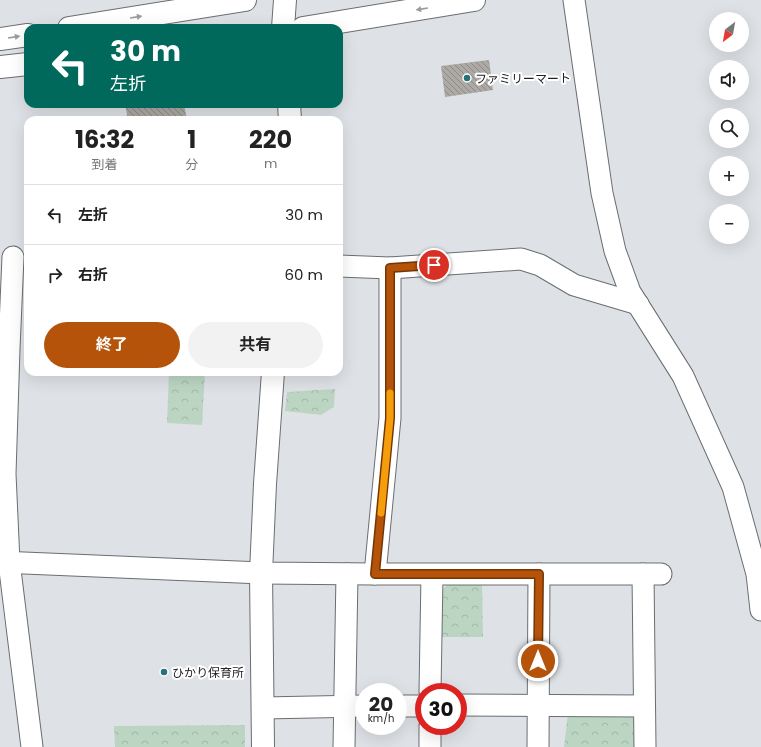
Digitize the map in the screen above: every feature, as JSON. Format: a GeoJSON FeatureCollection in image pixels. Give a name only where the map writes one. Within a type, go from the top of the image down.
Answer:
{"type":"FeatureCollection","features":[{"type":"Feature","properties":{"kind":"main road"},"geometry":{"type":"LineString","coordinates":[[95,24],[245,0]]}},
{"type":"Feature","properties":{"kind":"main road"},"geometry":{"type":"LineString","coordinates":[[283,24],[285,0]]}},
{"type":"Feature","properties":{"kind":"main road"},"geometry":{"type":"LineString","coordinates":[[327,24],[474,0]]}},
{"type":"Feature","properties":{"kind":"main road"},"geometry":{"type":"LineString","coordinates":[[0,39],[24,36]]}},
{"type":"Feature","properties":{"kind":"main road"},"geometry":{"type":"LineString","coordinates":[[0,67],[24,64]]}},
{"type":"Feature","properties":{"kind":"main road"},"geometry":{"type":"LineString","coordinates":[[263,747],[261,572],[265,484],[273,376]]}},
{"type":"Feature","properties":{"kind":"street"},"geometry":{"type":"LineString","coordinates":[[574,0],[602,193],[615,251],[630,292],[683,376],[733,487],[757,574],[761,610]]}},
{"type":"Feature","properties":{"kind":"street"},"geometry":{"type":"LineString","coordinates":[[14,257],[5,474],[5,562],[32,747]]}},
{"type":"Feature","properties":{"kind":"street"},"geometry":{"type":"LineString","coordinates":[[343,266],[390,268],[521,259],[540,265],[574,285],[638,304]]}},
{"type":"Feature","properties":{"kind":"street"},"geometry":{"type":"LineString","coordinates":[[375,574],[390,418],[390,268]]}},
{"type":"Feature","properties":{"kind":"street"},"geometry":{"type":"LineString","coordinates":[[5,562],[347,574],[652,574],[644,706],[645,747]]}},
{"type":"Feature","properties":{"kind":"street"},"geometry":{"type":"LineString","coordinates":[[344,747],[354,706],[347,574]]}},
{"type":"Feature","properties":{"kind":"street"},"geometry":{"type":"LineString","coordinates":[[430,683],[432,574]]}},
{"type":"Feature","properties":{"kind":"street"},"geometry":{"type":"LineString","coordinates":[[538,747],[539,574]]}},
{"type":"Feature","properties":{"kind":"street"},"geometry":{"type":"LineString","coordinates":[[467,705],[538,704],[644,706]]}},
{"type":"Feature","properties":{"kind":"street"},"geometry":{"type":"LineString","coordinates":[[263,708],[354,706]]}},
{"type":"Feature","properties":{"kind":"street"},"geometry":{"type":"LineString","coordinates":[[430,735],[430,747]]}},
{"type":"Feature","properties":{"kind":"green space"},"geometry":{"type":"Polygon","coordinates":[[[169,376],[205,376],[202,425],[167,423],[169,376]]]}},
{"type":"Feature","properties":{"kind":"green space"},"geometry":{"type":"Polygon","coordinates":[[[335,389],[334,407],[321,415],[285,411],[287,392],[335,389]]]}},
{"type":"Feature","properties":{"kind":"green space"},"geometry":{"type":"Polygon","coordinates":[[[448,584],[482,584],[483,637],[439,637],[439,593],[448,584]]]}},
{"type":"Feature","properties":{"kind":"green space"},"geometry":{"type":"Polygon","coordinates":[[[638,711],[639,747],[564,747],[568,713],[638,711]]]}},
{"type":"Feature","properties":{"kind":"green space"},"geometry":{"type":"Polygon","coordinates":[[[245,725],[245,747],[115,747],[114,726],[245,725]]]}},
{"type":"Feature","properties":{"kind":"building","name":"ファミリーマート"},"geometry":{"type":"Polygon","coordinates":[[[489,60],[493,90],[445,97],[441,66],[489,60]]]}},
{"type":"Feature","properties":{"kind":"building"},"geometry":{"type":"Polygon","coordinates":[[[126,108],[185,108],[186,116],[127,116],[126,108]]]}},
{"type":"Feature","properties":{"kind":"slow traffic"},"geometry":{"type":"LineString","coordinates":[[381,513],[390,418],[390,393]]}},
{"type":"Feature","properties":{"kind":"place","name":"ファミリーマート"},"geometry":{"type":"Point","coordinates":[467,78]}},
{"type":"Feature","properties":{"kind":"place","name":"ひかり保育所"},"geometry":{"type":"Point","coordinates":[164,672]}},
{"type":"Feature","properties":{"kind":"route"},"geometry":{"type":"LineString","coordinates":[[434,265],[390,268],[390,418],[375,574],[539,574],[538,661]]}}]}
